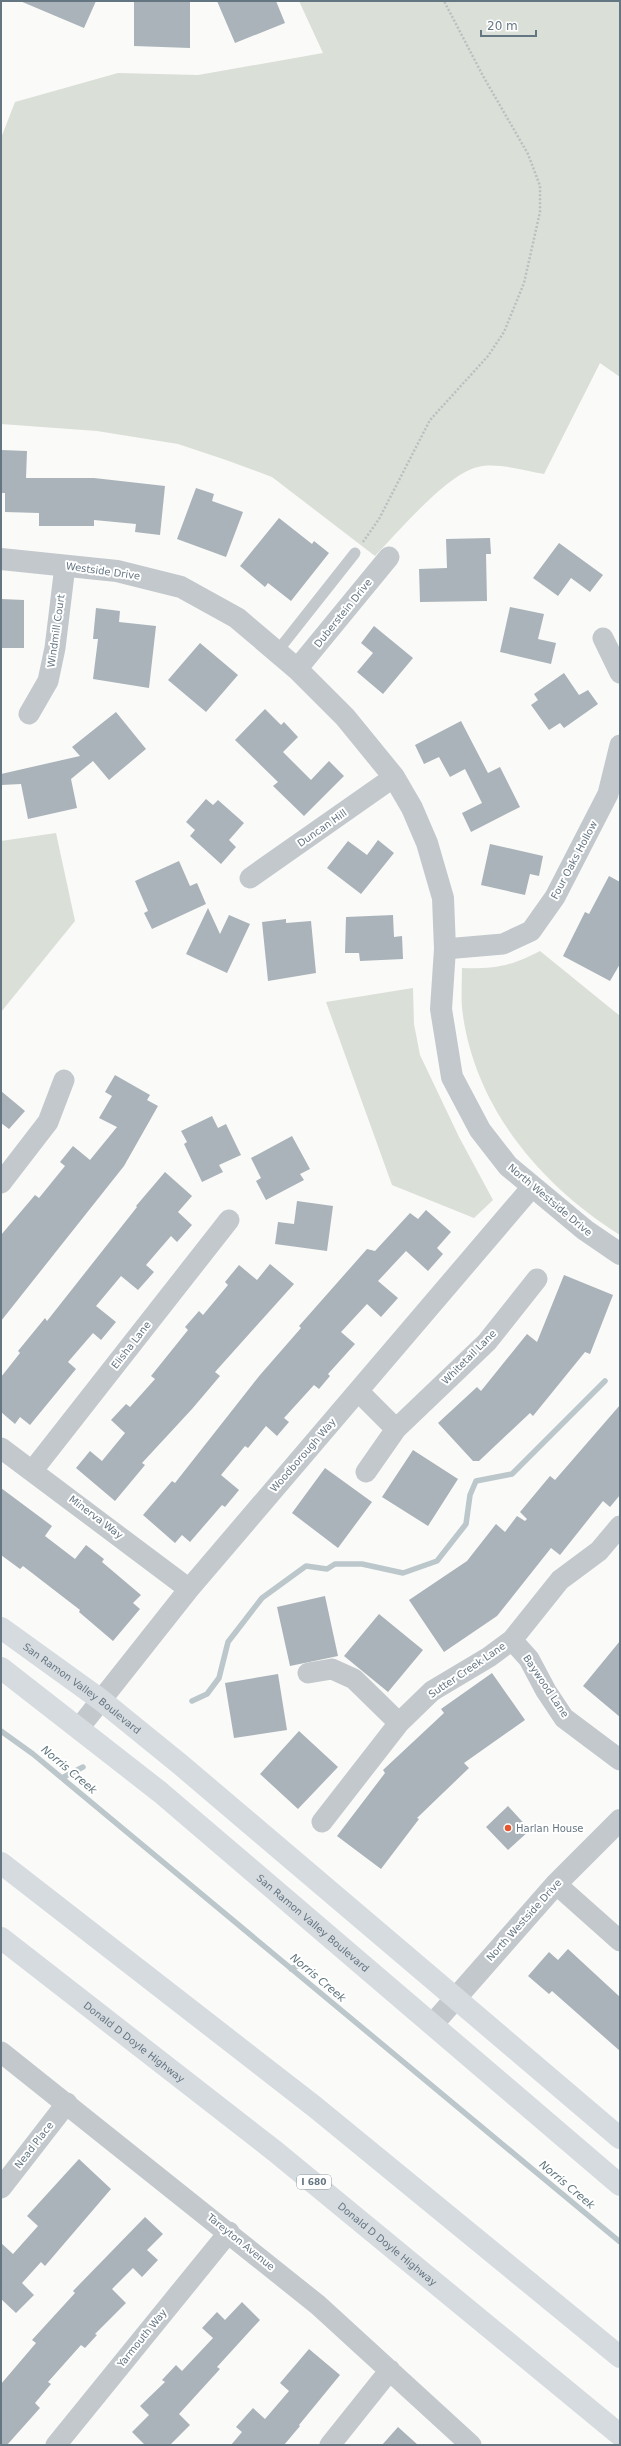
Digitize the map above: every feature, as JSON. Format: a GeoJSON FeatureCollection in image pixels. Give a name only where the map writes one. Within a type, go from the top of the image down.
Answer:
{"type":"FeatureCollection","features":[{"type":"Feature","properties":{"kind":"main road","name":"San Ramon Valley Boulevard"},"geometry":{"type":"LineString","coordinates":[[1,1628],[101,1700],[620,2138]]}},
{"type":"Feature","properties":{"kind":"main road","name":"San Ramon Valley Boulevard"},"geometry":{"type":"LineString","coordinates":[[1,1668],[160,1792],[620,2185]]}},
{"type":"Feature","properties":{"kind":"main road"},"geometry":{"type":"LineString","coordinates":[[1,1863],[315,2107],[620,2357]]}},
{"type":"Feature","properties":{"kind":"main road","name":"Donald D Doyle Highway"},"geometry":{"type":"LineString","coordinates":[[1,1938],[276,2152],[620,2435]]}},
{"type":"Feature","properties":{"kind":"street","name":"Duberstein Drive"},"geometry":{"type":"LineString","coordinates":[[297,669],[389,557]]}},
{"type":"Feature","properties":{"kind":"street","name":"Westside Drive"},"geometry":{"type":"LineString","coordinates":[[1,559],[117,571],[181,587],[236,618],[297,669]]}},
{"type":"Feature","properties":{"kind":"street","name":"Windmill Court"},"geometry":{"type":"LineString","coordinates":[[28,714],[48,681],[55,648],[64,566]]}},
{"type":"Feature","properties":{"kind":"street"},"geometry":{"type":"LineString","coordinates":[[602,638],[620,673]]}},
{"type":"Feature","properties":{"kind":"street","name":"North Westside Drive"},"geometry":{"type":"LineString","coordinates":[[297,669],[345,717],[394,777],[412,808],[427,843],[442,898],[445,949],[441,1009],[452,1077],[480,1130],[508,1166],[585,1230],[620,1254]]}},
{"type":"Feature","properties":{"kind":"street","name":"Four Oaks Hollow"},"geometry":{"type":"LineString","coordinates":[[445,949],[503,944],[531,931],[555,897],[608,794],[620,745]]}},
{"type":"Feature","properties":{"kind":"street","name":"Duncan Hill"},"geometry":{"type":"LineString","coordinates":[[250,878],[394,777]]}},
{"type":"Feature","properties":{"kind":"street"},"geometry":{"type":"LineString","coordinates":[[1,1183],[48,1122],[64,1080]]}},
{"type":"Feature","properties":{"kind":"street","name":"Woodborough Way"},"geometry":{"type":"LineString","coordinates":[[79,1728],[189,1589],[532,1187]]}},
{"type":"Feature","properties":{"kind":"street","name":"Elisha Lane"},"geometry":{"type":"LineString","coordinates":[[33,1470],[229,1220]]}},
{"type":"Feature","properties":{"kind":"street","name":"Whitetail Lane"},"geometry":{"type":"LineString","coordinates":[[366,1472],[396,1429],[487,1342],[537,1279]]}},
{"type":"Feature","properties":{"kind":"street"},"geometry":{"type":"LineString","coordinates":[[358,1391],[396,1429]]}},
{"type":"Feature","properties":{"kind":"street","name":"Minerva Way"},"geometry":{"type":"LineString","coordinates":[[1,1448],[33,1470],[189,1589]]}},
{"type":"Feature","properties":{"kind":"street","name":"Sutter Creek Lane"},"geometry":{"type":"LineString","coordinates":[[322,1822],[399,1723],[432,1691],[488,1657],[512,1640],[560,1580],[599,1551],[620,1526]]}},
{"type":"Feature","properties":{"kind":"street","name":"Baywood Lane"},"geometry":{"type":"LineString","coordinates":[[512,1640],[529,1659],[546,1691],[564,1718],[620,1760]]}},
{"type":"Feature","properties":{"kind":"street"},"geometry":{"type":"LineString","coordinates":[[308,1673],[332,1669],[354,1679],[399,1723]]}},
{"type":"Feature","properties":{"kind":"street","name":"North Westside Drive"},"geometry":{"type":"LineString","coordinates":[[433,2024],[556,1884],[620,1820]]}},
{"type":"Feature","properties":{"kind":"street"},"geometry":{"type":"LineString","coordinates":[[556,1884],[620,1941]]}},
{"type":"Feature","properties":{"kind":"street","name":"Tareyton Avenue"},"geometry":{"type":"LineString","coordinates":[[1,2052],[68,2103],[318,2305],[471,2445]]}},
{"type":"Feature","properties":{"kind":"street","name":"Nead Place"},"geometry":{"type":"LineString","coordinates":[[1,2188],[68,2103]]}},
{"type":"Feature","properties":{"kind":"street","name":"Yarmouth Way"},"geometry":{"type":"LineString","coordinates":[[56,2445],[229,2232]]}},
{"type":"Feature","properties":{"kind":"street"},"geometry":{"type":"LineString","coordinates":[[330,2445],[390,2370]]}},
{"type":"Feature","properties":{"kind":"lane"},"geometry":{"type":"LineString","coordinates":[[276,653],[356,553]]}},
{"type":"Feature","properties":{"kind":"path"},"geometry":{"type":"LineString","coordinates":[[356,553],[379,519],[430,420],[488,356],[504,332],[524,283],[536,234],[541,198],[536,171],[444,1]]}},
{"type":"Feature","properties":{"kind":"shaded area"},"geometry":{"type":"Polygon","coordinates":[[[299,1],[620,1],[620,377],[600,363],[544,474],[494,466],[478,467],[466,472],[452,480],[438,492],[409,519],[375,556],[272,477],[226,460],[178,444],[97,431],[1,424],[1,138],[15,102],[118,73],[198,75],[323,53],[299,1]]]}},
{"type":"Feature","properties":{"kind":"shaded area"},"geometry":{"type":"Polygon","coordinates":[[[56,833],[75,921],[1,1012],[1,841],[56,833]]]}},
{"type":"Feature","properties":{"kind":"shaded area"},"geometry":{"type":"Polygon","coordinates":[[[540,951],[620,1016],[620,1235],[590,1215],[563,1192],[537,1166],[515,1139],[495,1109],[480,1077],[469,1044],[462,1008],[462,968],[502,966],[540,951]]]}},
{"type":"Feature","properties":{"kind":"shaded area"},"geometry":{"type":"Polygon","coordinates":[[[413,988],[414,1024],[420,1055],[459,1137],[493,1200],[474,1218],[392,1185],[326,1002],[413,988]]]}},
{"type":"Feature","properties":{"kind":"building"},"geometry":{"type":"Polygon","coordinates":[[[20,1],[96,1],[84,28],[20,1]]]}},
{"type":"Feature","properties":{"kind":"building"},"geometry":{"type":"Polygon","coordinates":[[[134,1],[190,1],[190,48],[134,46],[134,1]]]}},
{"type":"Feature","properties":{"kind":"building"},"geometry":{"type":"Polygon","coordinates":[[[217,1],[276,1],[285,23],[235,43],[217,1]]]}},
{"type":"Feature","properties":{"kind":"building"},"geometry":{"type":"Polygon","coordinates":[[[1,450],[27,451],[26,478],[94,478],[165,486],[160,535],[135,532],[136,524],[94,520],[94,526],[39,526],[39,513],[5,512],[5,493],[1,493],[1,450]]]}},
{"type":"Feature","properties":{"kind":"building"},"geometry":{"type":"Polygon","coordinates":[[[196,488],[214,494],[212,501],[243,512],[226,557],[177,539],[196,488]]]}},
{"type":"Feature","properties":{"kind":"building"},"geometry":{"type":"Polygon","coordinates":[[[279,518],[312,544],[314,541],[329,553],[291,601],[268,583],[265,587],[240,566],[279,518]]]}},
{"type":"Feature","properties":{"kind":"building"},"geometry":{"type":"Polygon","coordinates":[[[490,538],[491,554],[486,554],[487,601],[420,602],[419,569],[447,568],[446,539],[490,538]]]}},
{"type":"Feature","properties":{"kind":"building"},"geometry":{"type":"Polygon","coordinates":[[[559,543],[603,575],[590,592],[571,578],[558,596],[533,578],[559,543]]]}},
{"type":"Feature","properties":{"kind":"building"},"geometry":{"type":"Polygon","coordinates":[[[1,599],[24,600],[24,648],[1,648],[1,599]]]}},
{"type":"Feature","properties":{"kind":"building"},"geometry":{"type":"Polygon","coordinates":[[[510,607],[544,614],[538,639],[556,643],[551,664],[500,652],[510,607]]]}},
{"type":"Feature","properties":{"kind":"building"},"geometry":{"type":"Polygon","coordinates":[[[96,608],[120,611],[119,622],[156,626],[149,688],[93,679],[98,639],[93,639],[96,608]]]}},
{"type":"Feature","properties":{"kind":"building"},"geometry":{"type":"Polygon","coordinates":[[[374,626],[413,658],[383,694],[357,672],[373,653],[361,643],[374,626]]]}},
{"type":"Feature","properties":{"kind":"building"},"geometry":{"type":"Polygon","coordinates":[[[200,643],[238,675],[206,712],[168,680],[200,643]]]}},
{"type":"Feature","properties":{"kind":"building"},"geometry":{"type":"Polygon","coordinates":[[[564,673],[579,695],[588,690],[598,704],[564,728],[560,723],[549,730],[531,705],[538,700],[534,694],[564,673]]]}},
{"type":"Feature","properties":{"kind":"building"},"geometry":{"type":"Polygon","coordinates":[[[265,709],[281,725],[284,722],[298,737],[283,752],[311,780],[329,761],[344,776],[304,816],[273,786],[278,782],[235,740],[265,709]]]}},
{"type":"Feature","properties":{"kind":"building"},"geometry":{"type":"Polygon","coordinates":[[[116,712],[146,749],[109,780],[93,761],[71,779],[77,808],[28,819],[21,784],[1,785],[1,774],[80,756],[72,747],[116,712]]]}},
{"type":"Feature","properties":{"kind":"building"},"geometry":{"type":"Polygon","coordinates":[[[461,721],[488,773],[500,767],[520,807],[471,832],[462,813],[482,803],[465,769],[450,777],[439,757],[424,764],[415,745],[461,721]]]}},
{"type":"Feature","properties":{"kind":"building"},"geometry":{"type":"Polygon","coordinates":[[[206,799],[213,805],[218,800],[244,823],[229,840],[236,847],[221,864],[190,836],[195,830],[186,822],[206,799]]]}},
{"type":"Feature","properties":{"kind":"building"},"geometry":{"type":"Polygon","coordinates":[[[378,840],[394,853],[361,894],[327,868],[348,841],[367,855],[378,840]]]}},
{"type":"Feature","properties":{"kind":"building"},"geometry":{"type":"Polygon","coordinates":[[[490,844],[543,856],[539,876],[530,874],[525,895],[481,885],[490,844]]]}},
{"type":"Feature","properties":{"kind":"building"},"geometry":{"type":"Polygon","coordinates":[[[179,861],[190,886],[197,883],[206,904],[152,929],[144,913],[148,911],[135,881],[179,861]]]}},
{"type":"Feature","properties":{"kind":"building"},"geometry":{"type":"Polygon","coordinates":[[[609,876],[620,882],[620,964],[610,981],[563,956],[585,912],[589,914],[609,876]]]}},
{"type":"Feature","properties":{"kind":"building"},"geometry":{"type":"Polygon","coordinates":[[[208,908],[220,934],[229,915],[250,924],[227,973],[186,954],[208,908]]]}},
{"type":"Feature","properties":{"kind":"building"},"geometry":{"type":"Polygon","coordinates":[[[393,915],[394,937],[402,936],[403,959],[360,961],[359,953],[345,953],[346,917],[393,915]]]}},
{"type":"Feature","properties":{"kind":"building"},"geometry":{"type":"Polygon","coordinates":[[[286,919],[286,923],[311,921],[316,973],[268,981],[262,922],[286,919]]]}},
{"type":"Feature","properties":{"kind":"building"},"geometry":{"type":"Polygon","coordinates":[[[115,1075],[150,1095],[147,1100],[158,1106],[124,1166],[1,1321],[1,1235],[35,1195],[39,1198],[65,1166],[60,1162],[73,1146],[90,1160],[117,1127],[99,1118],[112,1096],[105,1092],[115,1075]]]}},
{"type":"Feature","properties":{"kind":"building"},"geometry":{"type":"Polygon","coordinates":[[[1,1091],[25,1111],[9,1129],[1,1123],[1,1091]]]}},
{"type":"Feature","properties":{"kind":"building"},"geometry":{"type":"Polygon","coordinates":[[[212,1116],[218,1128],[226,1124],[241,1155],[219,1165],[223,1172],[202,1182],[184,1144],[187,1142],[181,1131],[212,1116]]]}},
{"type":"Feature","properties":{"kind":"building"},"geometry":{"type":"Polygon","coordinates":[[[292,1136],[310,1169],[300,1174],[304,1180],[266,1200],[256,1181],[261,1178],[251,1158],[292,1136]]]}},
{"type":"Feature","properties":{"kind":"building"},"geometry":{"type":"Polygon","coordinates":[[[165,1172],[192,1196],[178,1212],[192,1225],[177,1242],[171,1236],[146,1265],[154,1272],[138,1290],[121,1276],[96,1306],[116,1322],[101,1340],[93,1333],[68,1362],[76,1369],[30,1425],[20,1417],[15,1424],[1,1412],[1,1377],[20,1353],[18,1351],[45,1318],[47,1321],[137,1207],[136,1206],[165,1172]]]}},
{"type":"Feature","properties":{"kind":"building"},"geometry":{"type":"Polygon","coordinates":[[[297,1201],[333,1206],[327,1251],[275,1244],[278,1222],[294,1224],[297,1201]]]}},
{"type":"Feature","properties":{"kind":"building"},"geometry":{"type":"Polygon","coordinates":[[[426,1210],[451,1232],[437,1248],[443,1254],[428,1271],[406,1251],[378,1281],[398,1298],[381,1317],[367,1304],[341,1332],[355,1344],[328,1374],[330,1376],[319,1389],[314,1385],[284,1418],[289,1422],[277,1436],[266,1426],[248,1448],[245,1446],[221,1475],[239,1490],[225,1507],[222,1505],[190,1542],[182,1535],[175,1543],[143,1515],[172,1481],[175,1483],[260,1375],[301,1328],[299,1326],[367,1249],[375,1251],[410,1213],[418,1219],[426,1210]]]}},
{"type":"Feature","properties":{"kind":"building"},"geometry":{"type":"Polygon","coordinates":[[[270,1264],[294,1284],[215,1372],[220,1376],[142,1463],[145,1465],[115,1501],[76,1468],[90,1451],[102,1461],[125,1433],[111,1420],[126,1404],[130,1407],[155,1379],[151,1376],[188,1330],[185,1327],[199,1311],[203,1315],[228,1285],[225,1282],[239,1265],[257,1280],[270,1264]]]}},
{"type":"Feature","properties":{"kind":"building"},"geometry":{"type":"Polygon","coordinates":[[[564,1275],[613,1295],[590,1354],[585,1352],[533,1416],[530,1413],[479,1461],[473,1461],[438,1423],[477,1387],[481,1391],[527,1334],[537,1342],[564,1275]]]}},
{"type":"Feature","properties":{"kind":"building"},"geometry":{"type":"Polygon","coordinates":[[[620,1405],[620,1495],[610,1507],[603,1501],[560,1555],[551,1548],[497,1616],[444,1652],[409,1600],[467,1561],[496,1524],[505,1532],[517,1516],[525,1521],[527,1519],[520,1512],[550,1476],[555,1480],[620,1405]]]}},
{"type":"Feature","properties":{"kind":"building"},"geometry":{"type":"Polygon","coordinates":[[[413,1450],[458,1479],[428,1526],[382,1497],[413,1450]]]}},
{"type":"Feature","properties":{"kind":"building"},"geometry":{"type":"Polygon","coordinates":[[[325,1468],[372,1502],[338,1548],[292,1513],[325,1468]]]}},
{"type":"Feature","properties":{"kind":"building"},"geometry":{"type":"Polygon","coordinates":[[[1,1488],[52,1526],[45,1536],[75,1559],[86,1545],[104,1559],[102,1562],[141,1595],[133,1603],[140,1609],[113,1641],[79,1612],[80,1610],[23,1566],[20,1569],[1,1555],[1,1488]]]}},
{"type":"Feature","properties":{"kind":"building"},"geometry":{"type":"Polygon","coordinates":[[[325,1596],[338,1656],[290,1666],[277,1607],[325,1596]]]}},
{"type":"Feature","properties":{"kind":"building"},"geometry":{"type":"Polygon","coordinates":[[[379,1614],[423,1650],[388,1692],[344,1656],[379,1614]]]}},
{"type":"Feature","properties":{"kind":"building"},"geometry":{"type":"Polygon","coordinates":[[[620,1641],[620,1717],[583,1686],[620,1641]]]}},
{"type":"Feature","properties":{"kind":"building"},"geometry":{"type":"Polygon","coordinates":[[[492,1673],[525,1720],[464,1763],[469,1768],[417,1818],[419,1819],[381,1869],[337,1836],[385,1773],[383,1770],[444,1713],[441,1709],[492,1673]]]}},
{"type":"Feature","properties":{"kind":"building"},"geometry":{"type":"Polygon","coordinates":[[[278,1674],[287,1730],[234,1738],[225,1683],[278,1674]]]}},
{"type":"Feature","properties":{"kind":"building"},"geometry":{"type":"Polygon","coordinates":[[[299,1731],[338,1767],[298,1809],[260,1774],[299,1731]]]}},
{"type":"Feature","properties":{"kind":"building","name":"Harlan House"},"geometry":{"type":"Polygon","coordinates":[[[508,1806],[530,1830],[508,1850],[486,1827],[508,1806]]]}},
{"type":"Feature","properties":{"kind":"building"},"geometry":{"type":"Polygon","coordinates":[[[568,1949],[620,1997],[620,2051],[552,1991],[549,1994],[528,1976],[549,1952],[558,1960],[568,1949]]]}},
{"type":"Feature","properties":{"kind":"building"},"geometry":{"type":"Polygon","coordinates":[[[79,2159],[111,2189],[45,2266],[41,2262],[22,2283],[34,2295],[16,2313],[1,2299],[1,2243],[13,2254],[38,2226],[27,2216],[79,2159]]]}},
{"type":"Feature","properties":{"kind":"building"},"geometry":{"type":"Polygon","coordinates":[[[145,2217],[163,2234],[147,2250],[158,2260],[142,2277],[133,2268],[112,2289],[126,2303],[95,2334],[97,2335],[85,2348],[81,2345],[48,2382],[51,2384],[35,2403],[40,2408],[7,2445],[1,2445],[1,2384],[36,2343],[32,2340],[75,2293],[73,2291],[145,2217]]]}},
{"type":"Feature","properties":{"kind":"building"},"geometry":{"type":"Polygon","coordinates":[[[242,2302],[260,2320],[217,2367],[220,2369],[179,2414],[190,2425],[170,2445],[145,2445],[132,2432],[149,2415],[140,2406],[165,2382],[162,2380],[176,2365],[182,2371],[213,2338],[202,2328],[217,2312],[225,2320],[242,2302]]]}},
{"type":"Feature","properties":{"kind":"building"},"geometry":{"type":"Polygon","coordinates":[[[309,2349],[340,2375],[299,2425],[300,2426],[284,2445],[231,2445],[242,2432],[236,2427],[253,2408],[265,2419],[289,2391],[280,2383],[309,2349]]]}},
{"type":"Feature","properties":{"kind":"building"},"geometry":{"type":"Polygon","coordinates":[[[398,2427],[418,2445],[382,2445],[398,2427]]]}},
{"type":"Feature","properties":{"kind":"waterway"},"geometry":{"type":"LineString","coordinates":[[192,1701],[207,1694],[219,1678],[228,1642],[262,1598],[306,1566],[327,1569],[335,1564],[362,1564],[403,1573],[437,1561],[466,1524],[470,1495],[476,1481],[512,1474],[605,1381]]}},
{"type":"Feature","properties":{"kind":"waterway","name":"Norris Creek"},"geometry":{"type":"LineString","coordinates":[[1,1731],[33,1754],[620,2242]]}},
{"type":"Feature","properties":{"kind":"waterway"},"geometry":{"type":"LineString","coordinates":[[62,1778],[83,1767]]}},
{"type":"Feature","properties":{"kind":"waterway"},"geometry":{"type":"LineString","coordinates":[[291,1969],[301,1964]]}},
{"type":"Feature","properties":{"kind":"place","name":"Harlan House"},"geometry":{"type":"Point","coordinates":[508,1828]}}]}
